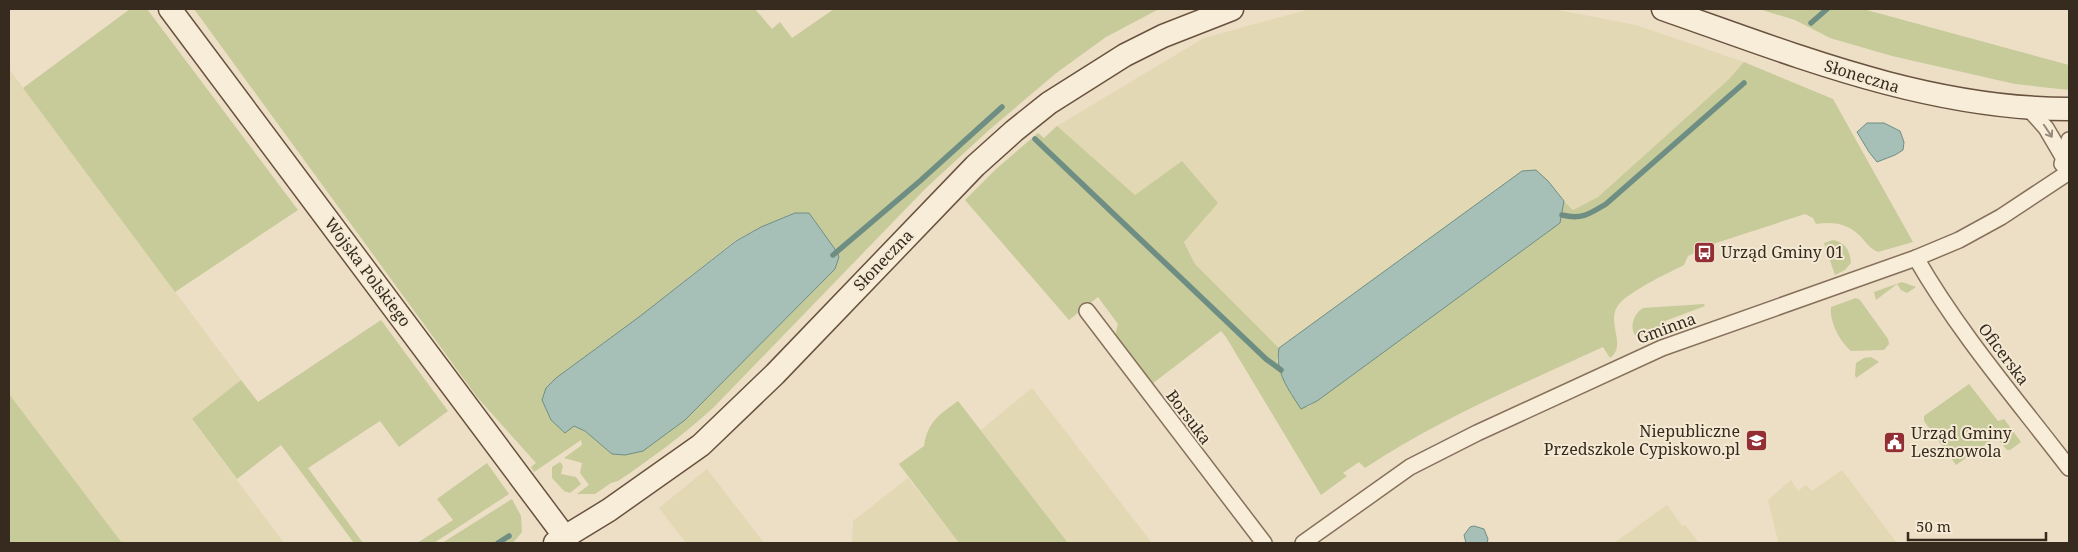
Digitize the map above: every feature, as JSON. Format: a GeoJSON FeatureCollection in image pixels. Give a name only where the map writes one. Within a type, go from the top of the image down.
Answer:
{"type":"FeatureCollection","features":[{"type":"Feature","properties":{"kind":"main road","name":"Wojska Polskiego"},"geometry":{"type":"LineString","coordinates":[[170,9],[560,540]]}},
{"type":"Feature","properties":{"kind":"main road","name":"Słoneczna"},"geometry":{"type":"LineString","coordinates":[[560,540],[616,505],[701,445],[775,374],[934,207],[982,160],[1042,109],[1125,55],[1164,36],[1232,9]]}},
{"type":"Feature","properties":{"kind":"main road","name":"Słoneczna"},"geometry":{"type":"LineString","coordinates":[[1663,9],[1800,57],[1910,90],[2005,106],[2069,110]]}},
{"type":"Feature","properties":{"kind":"street"},"geometry":{"type":"LineString","coordinates":[[2030,108],[2046,128],[2063,157]]}},
{"type":"Feature","properties":{"kind":"street","name":"Gminna"},"geometry":{"type":"LineString","coordinates":[[1303,543],[1410,467],[1477,433],[1636,358],[1916,258],[1960,240],[2065,176],[2063,157],[2069,140]]}},
{"type":"Feature","properties":{"kind":"street","name":"Oficerska"},"geometry":{"type":"LineString","coordinates":[[1916,258],[1930,283],[1975,346],[2069,468]]}},
{"type":"Feature","properties":{"kind":"street","name":"Borsuka"},"geometry":{"type":"LineString","coordinates":[[1087,311],[1264,543]]}},
{"type":"Feature","properties":{"kind":"shaded area"},"geometry":{"type":"Polygon","coordinates":[[[1552,9],[1636,25],[1744,62],[1728,80],[1598,197],[1573,210],[1548,181],[1522,171],[1279,348],[1195,264],[1184,241],[1217,203],[1182,161],[1135,195],[1057,126],[1204,38],[1306,10],[1552,9]]]}},
{"type":"Feature","properties":{"kind":"shaded area"},"geometry":{"type":"Polygon","coordinates":[[[9,69],[241,380],[192,420],[284,543],[122,543],[9,394],[9,69]]]}},
{"type":"Feature","properties":{"kind":"shaded area"},"geometry":{"type":"Polygon","coordinates":[[[1032,388],[1152,543],[1068,543],[981,430],[1032,388]]]}},
{"type":"Feature","properties":{"kind":"shaded area"},"geometry":{"type":"Polygon","coordinates":[[[707,469],[764,543],[686,543],[659,508],[707,469]]]}},
{"type":"Feature","properties":{"kind":"shaded area"},"geometry":{"type":"Polygon","coordinates":[[[1842,470],[1897,543],[1776,543],[1778,541],[1768,500],[1791,480],[1798,491],[1806,485],[1812,491],[1842,470]]]}},
{"type":"Feature","properties":{"kind":"shaded area"},"geometry":{"type":"Polygon","coordinates":[[[908,478],[959,543],[852,543],[853,521],[908,478]]]}},
{"type":"Feature","properties":{"kind":"shaded area"},"geometry":{"type":"Polygon","coordinates":[[[1667,505],[1682,526],[1685,525],[1699,543],[1614,543],[1667,505]]]}},
{"type":"Feature","properties":{"kind":"green space"},"geometry":{"type":"Polygon","coordinates":[[[130,9],[147,9],[298,210],[175,292],[23,88],[130,9]]]}},
{"type":"Feature","properties":{"kind":"green space"},"geometry":{"type":"Polygon","coordinates":[[[194,9],[755,9],[772,29],[780,22],[792,38],[834,9],[1159,9],[1106,37],[1055,74],[989,130],[925,189],[713,408],[667,446],[618,481],[611,483],[595,494],[577,494],[589,485],[580,473],[582,463],[564,458],[582,445],[581,440],[534,472],[531,467],[536,463],[477,397],[194,9]],[[795,213],[736,240],[639,317],[556,378],[574,426],[585,431],[612,454],[837,252],[809,213],[795,213]]]}},
{"type":"Feature","properties":{"kind":"green space"},"geometry":{"type":"Polygon","coordinates":[[[1759,9],[1863,9],[2069,65],[2069,90],[2015,84],[1892,56],[1830,38],[1795,20],[1759,9]]]}},
{"type":"Feature","properties":{"kind":"green space"},"geometry":{"type":"Polygon","coordinates":[[[1744,62],[1833,99],[1913,242],[1878,252],[1873,250],[1853,230],[1836,223],[1816,224],[1813,218],[1805,214],[1716,243],[1688,256],[1684,265],[1648,284],[1629,296],[1617,307],[1614,320],[1617,347],[1615,353],[1610,358],[1603,347],[1512,389],[1451,418],[1365,468],[1359,462],[1343,473],[1347,476],[1321,495],[1221,331],[1152,384],[1115,336],[1118,324],[1098,297],[1069,320],[965,200],[996,169],[1038,133],[1044,138],[1057,126],[1135,195],[1182,161],[1218,203],[1184,242],[1195,264],[1279,348],[1277,361],[1281,370],[1308,407],[1560,223],[1564,201],[1573,210],[1598,197],[1728,80],[1744,62]]]}},
{"type":"Feature","properties":{"kind":"green space"},"geometry":{"type":"Polygon","coordinates":[[[1833,240],[1841,243],[1846,248],[1850,255],[1851,263],[1845,270],[1835,275],[1824,243],[1833,240]]]}},
{"type":"Feature","properties":{"kind":"green space"},"geometry":{"type":"Polygon","coordinates":[[[1902,282],[1916,287],[1907,293],[1901,290],[1897,284],[1876,300],[1874,292],[1902,282]]]}},
{"type":"Feature","properties":{"kind":"green space"},"geometry":{"type":"Polygon","coordinates":[[[1856,298],[1860,300],[1888,339],[1889,344],[1884,350],[1851,351],[1839,337],[1832,319],[1831,307],[1856,298]]]}},
{"type":"Feature","properties":{"kind":"green space"},"geometry":{"type":"Polygon","coordinates":[[[1704,304],[1705,306],[1665,321],[1669,334],[1646,341],[1636,336],[1633,331],[1632,326],[1635,316],[1643,308],[1704,304]]]}},
{"type":"Feature","properties":{"kind":"green space"},"geometry":{"type":"Polygon","coordinates":[[[381,320],[448,411],[399,447],[380,421],[308,468],[363,543],[354,543],[281,445],[237,479],[192,419],[241,380],[258,402],[381,320]]]}},
{"type":"Feature","properties":{"kind":"green space"},"geometry":{"type":"Polygon","coordinates":[[[1871,357],[1879,362],[1856,378],[1856,363],[1864,358],[1871,357]]]}},
{"type":"Feature","properties":{"kind":"green space"},"geometry":{"type":"Polygon","coordinates":[[[1969,384],[1998,421],[2004,419],[2021,442],[2007,450],[1996,437],[1956,465],[1924,421],[1924,416],[1969,384]]]}},
{"type":"Feature","properties":{"kind":"green space"},"geometry":{"type":"Polygon","coordinates":[[[9,394],[122,543],[9,543],[9,394]]]}},
{"type":"Feature","properties":{"kind":"green space"},"geometry":{"type":"Polygon","coordinates":[[[958,401],[1068,543],[959,543],[899,464],[924,446],[928,430],[935,419],[958,401]]]}},
{"type":"Feature","properties":{"kind":"green space"},"geometry":{"type":"Polygon","coordinates":[[[560,462],[563,466],[561,474],[576,477],[581,484],[570,493],[564,491],[552,478],[552,467],[560,462]]]}},
{"type":"Feature","properties":{"kind":"green space"},"geometry":{"type":"Polygon","coordinates":[[[487,463],[509,494],[434,543],[417,543],[453,520],[437,499],[487,463]]]}},
{"type":"Feature","properties":{"kind":"green space"},"geometry":{"type":"Polygon","coordinates":[[[512,499],[521,516],[522,532],[513,543],[442,543],[512,499]]]}},
{"type":"Feature","properties":{"kind":"water"},"geometry":{"type":"Polygon","coordinates":[[[1867,123],[1884,123],[1900,131],[1904,142],[1903,150],[1877,162],[1857,132],[1867,123]]]}},
{"type":"Feature","properties":{"kind":"water"},"geometry":{"type":"Polygon","coordinates":[[[1536,170],[1548,181],[1564,201],[1560,223],[1317,401],[1301,409],[1287,387],[1281,373],[1278,357],[1279,348],[1522,171],[1536,170]]]}},
{"type":"Feature","properties":{"kind":"water"},"geometry":{"type":"Polygon","coordinates":[[[795,213],[809,213],[837,252],[839,257],[835,269],[685,420],[643,451],[625,455],[612,454],[585,431],[574,426],[565,433],[551,420],[542,400],[546,388],[556,378],[639,317],[736,241],[761,227],[795,213]]]}},
{"type":"Feature","properties":{"kind":"water"},"geometry":{"type":"Polygon","coordinates":[[[1474,526],[1484,529],[1488,539],[1487,543],[1466,543],[1464,535],[1470,527],[1474,526]]]}},
{"type":"Feature","properties":{"kind":"waterway"},"geometry":{"type":"LineString","coordinates":[[1811,23],[1827,9]]}},
{"type":"Feature","properties":{"kind":"waterway"},"geometry":{"type":"LineString","coordinates":[[1562,215],[1580,216],[1606,204],[1744,83]]}},
{"type":"Feature","properties":{"kind":"waterway"},"geometry":{"type":"LineString","coordinates":[[833,255],[920,181],[1002,107]]}},
{"type":"Feature","properties":{"kind":"waterway"},"geometry":{"type":"LineString","coordinates":[[1035,139],[1266,359],[1281,370]]}},
{"type":"Feature","properties":{"kind":"waterway"},"geometry":{"type":"LineString","coordinates":[[498,543],[509,536]]}},
{"type":"Feature","properties":{"kind":"place","name":"Urząd Gminy 01"},"geometry":{"type":"Point","coordinates":[1705,252]}},
{"type":"Feature","properties":{"kind":"place","name":"Niepubliczne Przedszkole Cypiskowo.pl"},"geometry":{"type":"Point","coordinates":[1756,440]}},
{"type":"Feature","properties":{"kind":"place","name":"Urząd Gminy Lesznowola"},"geometry":{"type":"Point","coordinates":[1895,442]}}]}
